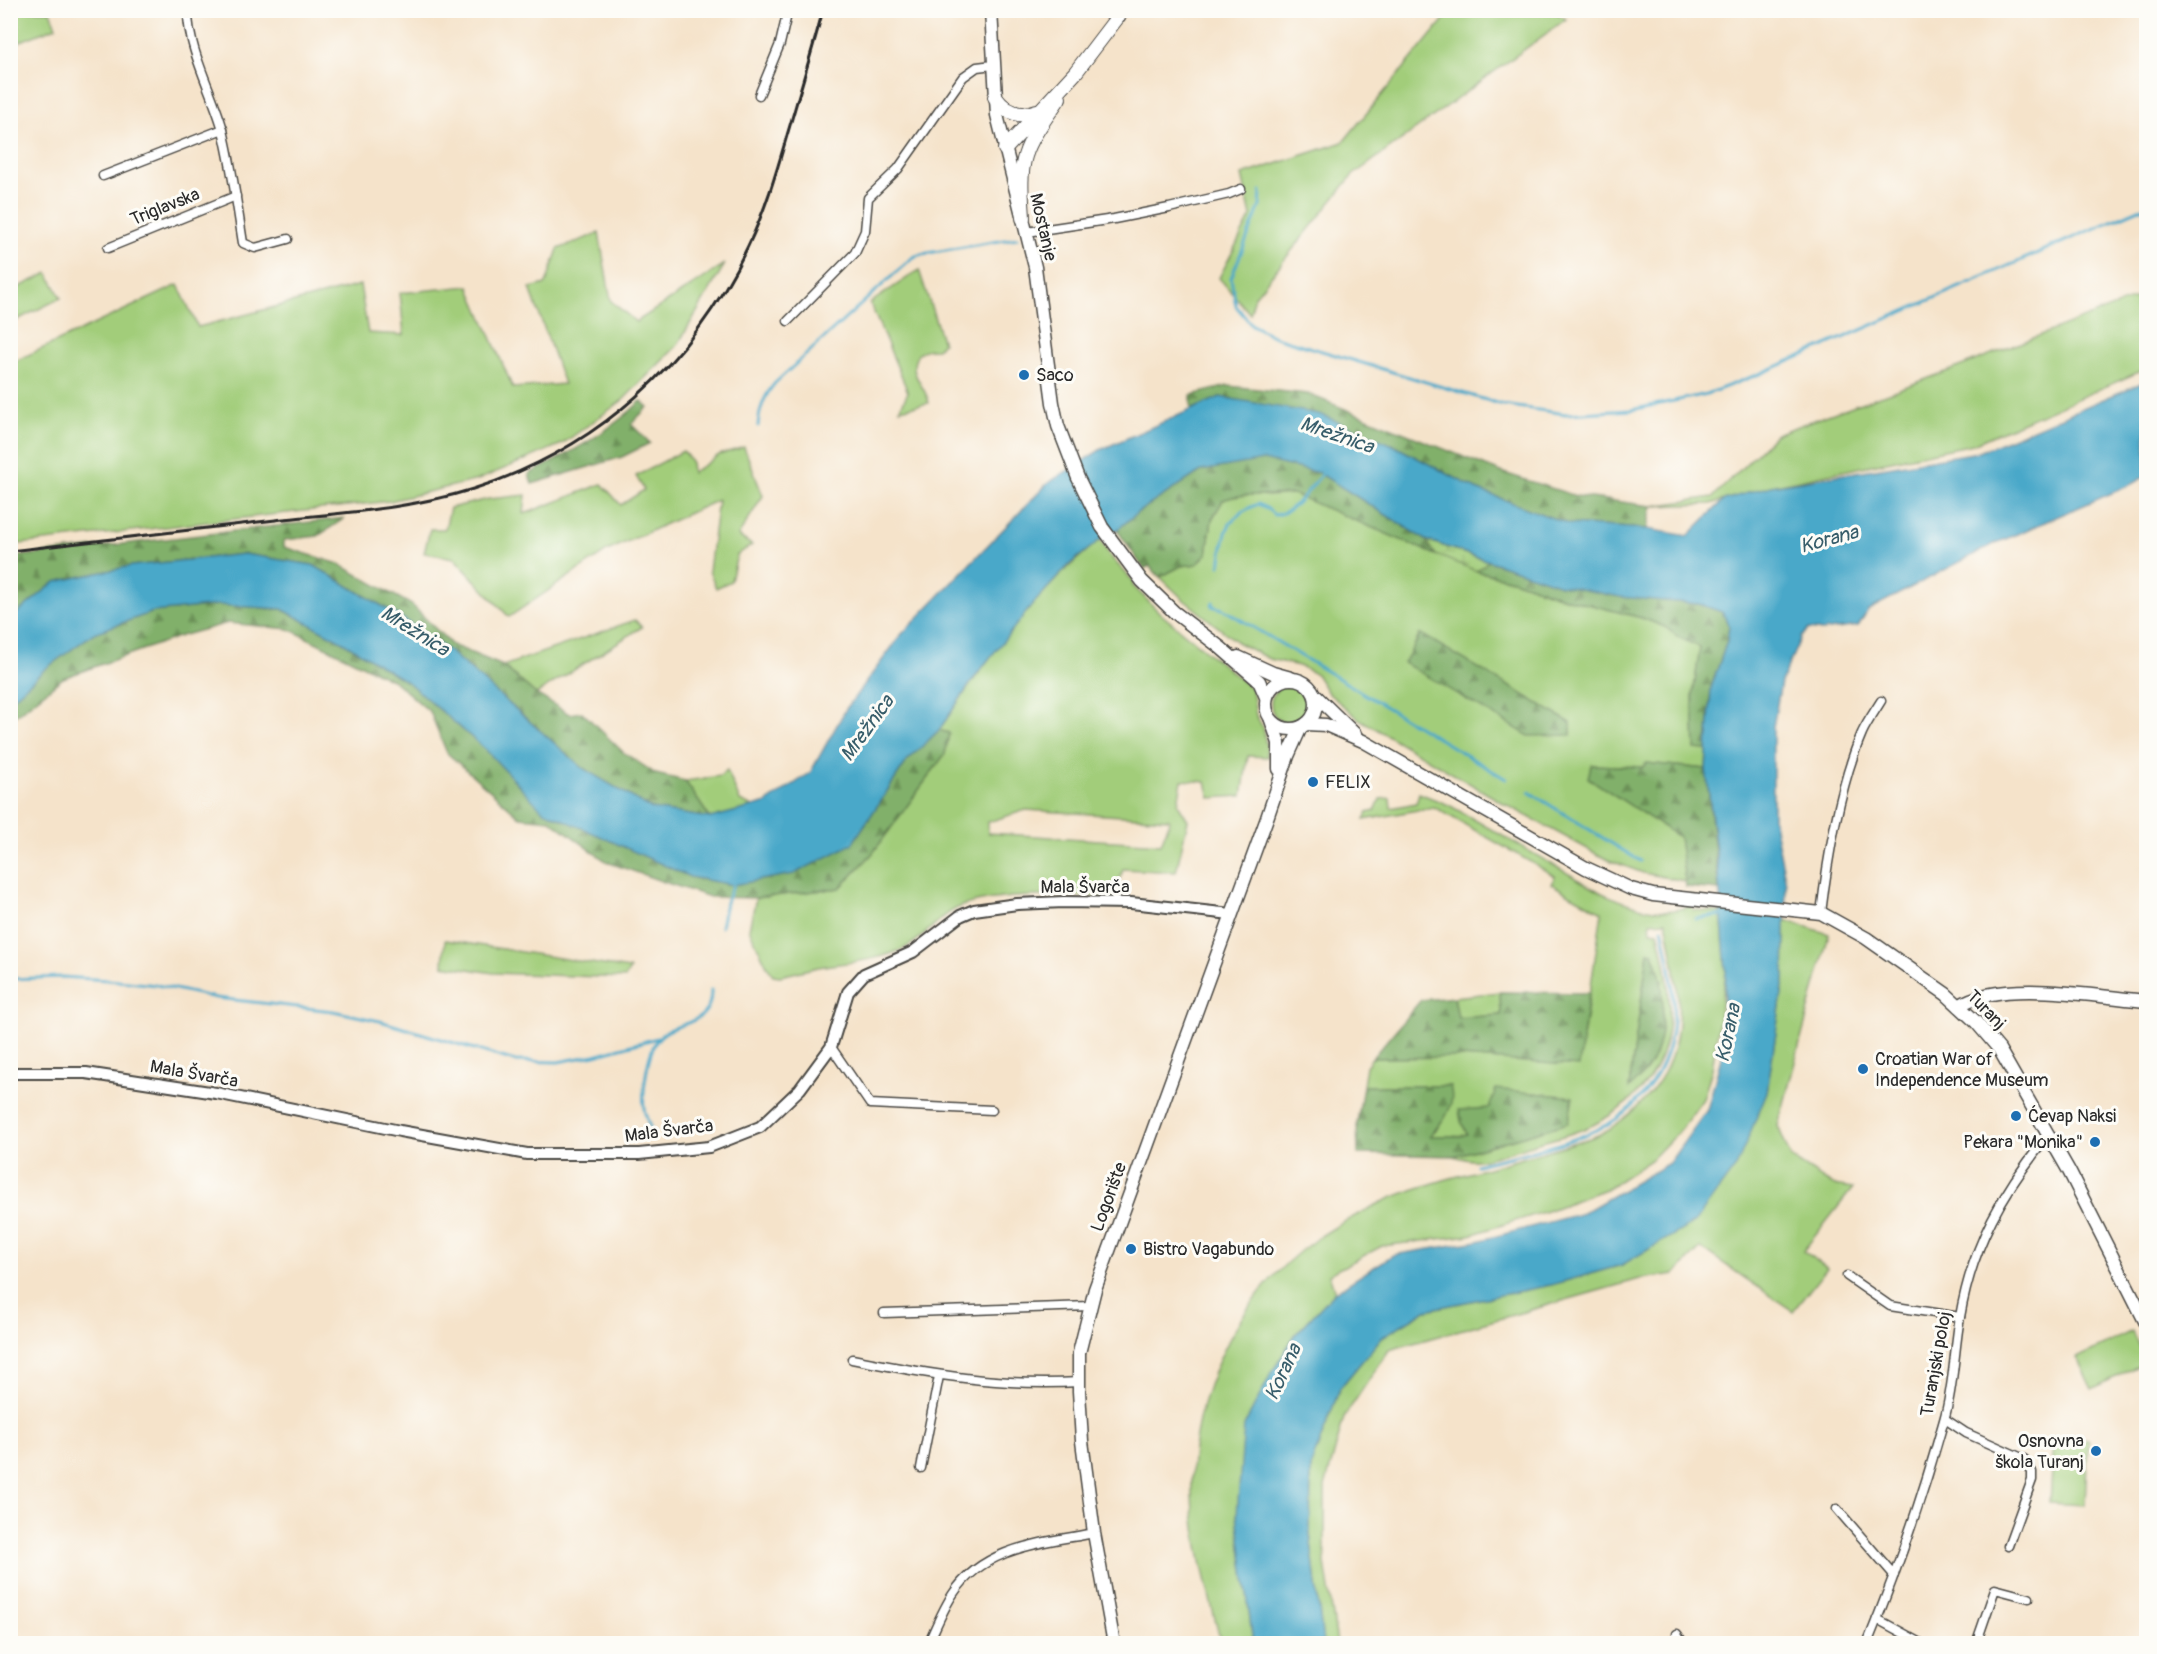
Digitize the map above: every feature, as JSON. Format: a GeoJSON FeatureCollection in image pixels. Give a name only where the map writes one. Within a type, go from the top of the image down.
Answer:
{"type":"FeatureCollection","features":[{"type":"Feature","properties":{"kind":"highway"},"geometry":{"type":"LineString","coordinates":[[1025,225],[1022,171],[1029,146],[1075,73],[1123,10]]}},
{"type":"Feature","properties":{"kind":"highway"},"geometry":{"type":"LineString","coordinates":[[1005,149],[1075,73]]}},
{"type":"Feature","properties":{"kind":"highway"},"geometry":{"type":"LineString","coordinates":[[995,97],[1006,109],[1017,114],[1028,114],[1039,110]]}},
{"type":"Feature","properties":{"kind":"highway"},"geometry":{"type":"LineString","coordinates":[[1005,149],[1020,150],[1029,146]]}},
{"type":"Feature","properties":{"kind":"main road","name":"Mostanje"},"geometry":{"type":"LineString","coordinates":[[991,10],[995,97],[1005,149],[1035,267],[1053,403],[1067,451],[1102,527],[1142,581],[1174,612],[1221,648]]}},
{"type":"Feature","properties":{"kind":"main road"},"geometry":{"type":"LineString","coordinates":[[1221,648],[1273,673],[1307,684],[1315,695],[1363,741]]}},
{"type":"Feature","properties":{"kind":"main road"},"geometry":{"type":"LineString","coordinates":[[1221,648],[1258,681],[1266,698],[1271,720],[1285,729],[1326,725],[1363,741]]}},
{"type":"Feature","properties":{"kind":"main road"},"geometry":{"type":"LineString","coordinates":[[1266,698],[1274,685],[1280,681],[1294,679]]}},
{"type":"Feature","properties":{"kind":"main road"},"geometry":{"type":"LineString","coordinates":[[1304,726],[1315,711],[1315,695]]}},
{"type":"Feature","properties":{"kind":"main road","name":"Logorište"},"geometry":{"type":"LineString","coordinates":[[1271,720],[1279,743],[1279,780]]}},
{"type":"Feature","properties":{"kind":"main road","name":"Logorište"},"geometry":{"type":"LineString","coordinates":[[1114,1644],[1094,1533],[1082,1441],[1079,1353],[1090,1306],[1279,780],[1294,741],[1304,726]]}},
{"type":"Feature","properties":{"kind":"main road","name":"Turanj"},"geometry":{"type":"LineString","coordinates":[[1363,741],[1614,882],[1643,893],[1821,913],[1866,938],[1946,994],[1976,1022],[1999,1049],[2069,1171],[2146,1323]]}},
{"type":"Feature","properties":{"kind":"main road"},"geometry":{"type":"LineString","coordinates":[[1959,1006],[1978,997],[2024,992],[2050,992],[2146,1001]]}},
{"type":"Feature","properties":{"kind":"street"},"geometry":{"type":"LineString","coordinates":[[188,10],[196,52],[223,129],[243,243],[255,248],[288,239]]}},
{"type":"Feature","properties":{"kind":"street"},"geometry":{"type":"LineString","coordinates":[[759,95],[780,44],[788,10]]}},
{"type":"Feature","properties":{"kind":"street"},"geometry":{"type":"LineString","coordinates":[[788,321],[855,253],[865,231],[868,198],[898,169],[963,77],[977,67],[993,65]]}},
{"type":"Feature","properties":{"kind":"street"},"geometry":{"type":"LineString","coordinates":[[103,176],[223,129]]}},
{"type":"Feature","properties":{"kind":"street"},"geometry":{"type":"LineString","coordinates":[[1025,225],[1149,212],[1241,189]]}},
{"type":"Feature","properties":{"kind":"street","name":"Triglavska"},"geometry":{"type":"LineString","coordinates":[[108,248],[236,196]]}},
{"type":"Feature","properties":{"kind":"street"},"geometry":{"type":"LineString","coordinates":[[1821,913],[1829,848],[1851,767],[1863,732],[1881,701]]}},
{"type":"Feature","properties":{"kind":"street","name":"Mala Švarča"},"geometry":{"type":"LineString","coordinates":[[10,1073],[86,1073],[216,1093],[400,1131],[527,1154],[639,1154],[710,1147],[760,1126],[800,1089],[831,1047],[848,992],[864,974],[913,952],[948,924],[974,910],[1017,904],[1131,903],[1231,914]]}},
{"type":"Feature","properties":{"kind":"street"},"geometry":{"type":"LineString","coordinates":[[831,1047],[870,1104],[992,1110]]}},
{"type":"Feature","properties":{"kind":"street","name":"Turanjski poloj"},"geometry":{"type":"LineString","coordinates":[[1867,1644],[1894,1575],[1945,1419],[1956,1358],[1960,1317],[1980,1244],[1994,1212],[2022,1167],[2049,1135]]}},
{"type":"Feature","properties":{"kind":"street"},"geometry":{"type":"LineString","coordinates":[[1847,1276],[1890,1306],[1960,1317]]}},
{"type":"Feature","properties":{"kind":"street"},"geometry":{"type":"LineString","coordinates":[[884,1313],[1090,1306]]}},
{"type":"Feature","properties":{"kind":"street"},"geometry":{"type":"LineString","coordinates":[[852,1359],[939,1376],[1007,1383],[1079,1382]]}},
{"type":"Feature","properties":{"kind":"street"},"geometry":{"type":"LineString","coordinates":[[921,1468],[939,1376]]}},
{"type":"Feature","properties":{"kind":"street"},"geometry":{"type":"LineString","coordinates":[[1945,1419],[1966,1433],[2017,1454],[2030,1464],[2032,1480],[2008,1546]]}},
{"type":"Feature","properties":{"kind":"street"},"geometry":{"type":"LineString","coordinates":[[1837,1509],[1894,1575]]}},
{"type":"Feature","properties":{"kind":"street"},"geometry":{"type":"LineString","coordinates":[[928,1644],[954,1593],[975,1568],[999,1554],[1094,1533]]}},
{"type":"Feature","properties":{"kind":"street"},"geometry":{"type":"LineString","coordinates":[[1976,1644],[1995,1589],[2029,1598]]}},
{"type":"Feature","properties":{"kind":"street"},"geometry":{"type":"LineString","coordinates":[[1877,1619],[1923,1644]]}},
{"type":"Feature","properties":{"kind":"street"},"geometry":{"type":"LineString","coordinates":[[1677,1634],[1684,1644]]}},
{"type":"Feature","properties":{"kind":"green space"},"geometry":{"type":"Polygon","coordinates":[[[11,10],[50,11],[56,27],[11,45],[11,10]]]}},
{"type":"Feature","properties":{"kind":"green space"},"geometry":{"type":"Polygon","coordinates":[[[1451,11],[1553,11],[1566,19],[1352,176],[1255,296],[1250,314],[1219,278],[1251,216],[1242,175],[1343,142],[1451,11]]]}},
{"type":"Feature","properties":{"kind":"green space"},"geometry":{"type":"Polygon","coordinates":[[[599,233],[611,301],[636,322],[725,264],[677,346],[623,400],[562,444],[478,480],[390,501],[11,545],[11,363],[178,285],[198,327],[360,285],[368,333],[404,335],[400,293],[469,286],[513,388],[564,384],[530,288],[546,284],[558,249],[599,233]]]}},
{"type":"Feature","properties":{"kind":"green space"},"geometry":{"type":"Polygon","coordinates":[[[919,270],[943,343],[937,349],[922,351],[914,364],[914,370],[929,403],[900,409],[908,392],[870,303],[919,270]]]}},
{"type":"Feature","properties":{"kind":"green space"},"geometry":{"type":"Polygon","coordinates":[[[48,273],[61,298],[11,323],[11,291],[48,273]]]}},
{"type":"Feature","properties":{"kind":"green space"},"geometry":{"type":"Polygon","coordinates":[[[2146,294],[2146,369],[1973,444],[1771,486],[1711,504],[1652,506],[1713,497],[1776,434],[1951,370],[2146,294]]]}},
{"type":"Feature","properties":{"kind":"green space"},"geometry":{"type":"Polygon","coordinates":[[[1228,386],[1308,394],[1501,472],[1576,496],[1652,506],[1647,529],[1568,524],[1476,489],[1391,444],[1220,397],[1191,410],[1191,395],[1228,386]]]}},
{"type":"Feature","properties":{"kind":"green space"},"geometry":{"type":"Polygon","coordinates":[[[641,401],[648,407],[631,424],[650,443],[622,457],[532,484],[529,474],[588,442],[616,423],[641,401]]]}},
{"type":"Feature","properties":{"kind":"green space"},"geometry":{"type":"Polygon","coordinates":[[[744,447],[763,496],[738,536],[752,545],[737,555],[731,581],[716,588],[709,571],[718,500],[607,551],[509,617],[454,558],[424,553],[430,529],[445,529],[450,508],[489,499],[526,495],[524,514],[602,484],[621,505],[644,490],[636,476],[683,451],[691,461],[692,473],[719,455],[744,447]]]}},
{"type":"Feature","properties":{"kind":"green space"},"geometry":{"type":"Polygon","coordinates":[[[1263,459],[1319,473],[1426,540],[1436,555],[1293,494],[1249,495],[1223,500],[1212,519],[1207,554],[1197,564],[1181,566],[1160,577],[1149,566],[1144,569],[1117,530],[1138,512],[1201,471],[1263,459]]]}},
{"type":"Feature","properties":{"kind":"green space"},"geometry":{"type":"Polygon","coordinates":[[[1293,494],[1477,571],[1516,581],[1568,599],[1642,618],[1666,627],[1678,637],[1700,647],[1693,695],[1695,749],[1707,750],[1706,769],[1646,763],[1643,767],[1592,765],[1589,778],[1679,837],[1685,881],[1643,873],[1606,859],[1503,803],[1359,719],[1328,693],[1316,674],[1299,666],[1269,659],[1237,642],[1184,600],[1160,577],[1181,566],[1197,564],[1207,554],[1212,519],[1223,500],[1234,496],[1293,494]],[[1420,634],[1405,663],[1571,734],[1570,723],[1420,634]]]}},
{"type":"Feature","properties":{"kind":"green space"},"geometry":{"type":"Polygon","coordinates":[[[345,518],[318,536],[284,540],[284,547],[339,564],[412,605],[452,645],[503,666],[536,694],[569,714],[582,712],[623,752],[656,774],[685,781],[710,818],[652,809],[584,769],[449,651],[399,616],[313,565],[244,554],[131,566],[55,582],[11,618],[11,557],[345,518]]]}},
{"type":"Feature","properties":{"kind":"green space"},"geometry":{"type":"Polygon","coordinates":[[[1100,540],[1110,556],[1134,582],[1132,585],[1161,614],[1252,689],[1256,715],[1263,728],[1268,757],[1248,756],[1242,796],[1210,798],[1206,782],[1182,780],[1178,804],[1188,820],[1176,872],[1123,869],[1115,897],[1031,896],[985,900],[952,911],[911,944],[895,952],[866,960],[780,976],[773,975],[749,929],[756,898],[840,888],[872,854],[945,754],[949,733],[939,730],[993,653],[1032,605],[1076,560],[1100,540]],[[1026,810],[988,822],[988,833],[1161,844],[1169,819],[1026,810]]]}},
{"type":"Feature","properties":{"kind":"green space"},"geometry":{"type":"Polygon","coordinates":[[[1426,540],[1488,561],[1477,571],[1436,555],[1426,540]]]}},
{"type":"Feature","properties":{"kind":"green space"},"geometry":{"type":"Polygon","coordinates":[[[1488,561],[1561,585],[1699,604],[1722,612],[1729,626],[1727,641],[1711,688],[1707,750],[1695,749],[1693,695],[1700,647],[1678,637],[1665,627],[1642,618],[1568,599],[1516,581],[1477,571],[1488,561]]]}},
{"type":"Feature","properties":{"kind":"green space"},"geometry":{"type":"Polygon","coordinates":[[[218,605],[282,609],[343,642],[409,683],[486,750],[543,810],[690,877],[733,885],[852,844],[907,761],[939,730],[949,733],[945,754],[872,854],[840,888],[756,898],[710,897],[667,883],[607,862],[550,820],[520,817],[447,753],[430,712],[394,681],[289,629],[228,623],[181,636],[63,678],[11,719],[11,700],[45,669],[94,633],[153,612],[218,605]]]}},
{"type":"Feature","properties":{"kind":"green space"},"geometry":{"type":"Polygon","coordinates":[[[635,620],[642,627],[536,694],[503,666],[635,620]]]}},
{"type":"Feature","properties":{"kind":"green space"},"geometry":{"type":"Polygon","coordinates":[[[1421,634],[1571,723],[1571,735],[1529,736],[1404,663],[1421,634]]]}},
{"type":"Feature","properties":{"kind":"green space"},"geometry":{"type":"Polygon","coordinates":[[[1291,684],[1305,690],[1311,704],[1305,718],[1291,724],[1277,718],[1271,704],[1277,690],[1291,684]]]}},
{"type":"Feature","properties":{"kind":"green space"},"geometry":{"type":"Polygon","coordinates":[[[1646,763],[1706,769],[1719,890],[1686,887],[1679,837],[1588,778],[1591,765],[1643,767],[1646,763]]]}},
{"type":"Feature","properties":{"kind":"green space"},"geometry":{"type":"Polygon","coordinates":[[[727,770],[740,801],[753,807],[710,818],[685,781],[720,776],[727,770]]]}},
{"type":"Feature","properties":{"kind":"green space"},"geometry":{"type":"Polygon","coordinates":[[[1419,793],[1449,805],[1602,893],[1624,902],[1645,909],[1667,911],[1690,906],[1694,910],[1721,912],[1726,971],[1712,1070],[1703,1099],[1682,1128],[1651,1160],[1608,1188],[1547,1211],[1470,1235],[1382,1246],[1329,1274],[1335,1292],[1295,1335],[1271,1374],[1237,1514],[1253,1643],[1221,1644],[1203,1571],[1193,1515],[1193,1460],[1198,1423],[1208,1388],[1222,1353],[1240,1320],[1262,1290],[1287,1263],[1315,1240],[1380,1203],[1423,1187],[1588,1139],[1609,1129],[1636,1108],[1659,1082],[1672,1055],[1677,1036],[1678,998],[1666,921],[1650,922],[1651,931],[1658,932],[1669,990],[1666,1042],[1657,1066],[1643,1087],[1622,1107],[1595,1124],[1574,1133],[1499,1156],[1468,1160],[1454,1156],[1568,1123],[1489,1108],[1461,1121],[1467,1134],[1429,1136],[1439,1127],[1450,1086],[1363,1086],[1366,1066],[1372,1058],[1461,1057],[1579,1065],[1602,912],[1551,884],[1555,876],[1434,807],[1364,820],[1367,813],[1375,811],[1380,799],[1390,798],[1391,808],[1416,803],[1419,793]],[[1648,952],[1629,1087],[1662,982],[1653,953],[1648,952]]]}},
{"type":"Feature","properties":{"kind":"green space"},"geometry":{"type":"Polygon","coordinates":[[[1785,920],[1829,934],[1778,1126],[1791,1158],[1833,1185],[1853,1188],[1803,1251],[1827,1268],[1793,1311],[1701,1248],[1675,1274],[1640,1279],[1389,1350],[1344,1417],[1325,1487],[1325,1563],[1337,1643],[1323,1643],[1310,1534],[1311,1465],[1340,1388],[1382,1337],[1426,1310],[1551,1285],[1622,1265],[1767,1092],[1784,980],[1785,920]]]}},
{"type":"Feature","properties":{"kind":"green space"},"geometry":{"type":"Polygon","coordinates":[[[445,940],[630,969],[625,978],[493,973],[443,965],[445,940]]]}},
{"type":"Feature","properties":{"kind":"green space"},"geometry":{"type":"Polygon","coordinates":[[[1648,952],[1653,953],[1661,981],[1663,1013],[1661,1030],[1653,1059],[1646,1071],[1629,1088],[1648,952]]]}},
{"type":"Feature","properties":{"kind":"green space"},"geometry":{"type":"Polygon","coordinates":[[[1500,992],[1501,1015],[1458,1018],[1454,997],[1500,992]]]}},
{"type":"Feature","properties":{"kind":"green space"},"geometry":{"type":"Polygon","coordinates":[[[1500,992],[1589,993],[1579,1066],[1461,1057],[1372,1058],[1421,1000],[1454,997],[1458,1018],[1501,1015],[1500,992]]]}},
{"type":"Feature","properties":{"kind":"green space"},"geometry":{"type":"Polygon","coordinates":[[[1363,1086],[1450,1086],[1452,1101],[1450,1108],[1430,1136],[1467,1134],[1459,1110],[1489,1108],[1496,1089],[1573,1097],[1568,1123],[1454,1156],[1358,1154],[1357,1123],[1363,1086]]]}},
{"type":"Feature","properties":{"kind":"green space"},"geometry":{"type":"Polygon","coordinates":[[[2132,1331],[2146,1362],[2092,1389],[2077,1358],[2132,1331]]]}},
{"type":"Feature","properties":{"kind":"green space"},"geometry":{"type":"Polygon","coordinates":[[[2054,1438],[2088,1440],[2085,1505],[2050,1503],[2054,1438]]]}},
{"type":"Feature","properties":{"kind":"water"},"geometry":{"type":"Polygon","coordinates":[[[2146,381],[2146,476],[1994,544],[1868,610],[1858,626],[1822,631],[1809,629],[1801,637],[1781,682],[1773,727],[1773,818],[1786,883],[1784,980],[1767,1092],[1737,1165],[1694,1223],[1622,1265],[1551,1285],[1426,1310],[1382,1337],[1340,1388],[1311,1465],[1310,1534],[1323,1643],[1253,1643],[1237,1514],[1244,1426],[1271,1374],[1295,1335],[1335,1292],[1393,1255],[1478,1241],[1583,1213],[1669,1163],[1707,1110],[1721,1058],[1726,971],[1717,860],[1706,769],[1711,688],[1727,641],[1729,626],[1722,612],[1699,604],[1620,597],[1561,585],[1426,540],[1319,473],[1263,460],[1201,471],[1138,512],[1070,564],[1033,604],[977,674],[939,730],[907,761],[852,844],[794,874],[733,885],[690,877],[542,810],[486,750],[409,683],[343,642],[282,609],[218,605],[153,612],[94,633],[45,669],[11,700],[11,618],[55,582],[131,566],[244,554],[313,565],[399,616],[449,651],[584,769],[652,809],[710,818],[764,804],[810,773],[846,709],[901,635],[1048,483],[1100,450],[1220,397],[1319,414],[1391,444],[1476,489],[1568,524],[1647,529],[1688,536],[1724,500],[1771,486],[1979,452],[2146,381]]]}},
{"type":"Feature","properties":{"kind":"waterway"},"geometry":{"type":"LineString","coordinates":[[1261,191],[1260,206],[1231,278],[1236,306],[1252,325],[1275,337],[1503,405],[1566,414],[1631,410],[1707,394],[1762,373],[2146,206]]}},
{"type":"Feature","properties":{"kind":"waterway"},"geometry":{"type":"LineString","coordinates":[[758,426],[763,403],[775,383],[913,257],[1017,238]]}},
{"type":"Feature","properties":{"kind":"waterway"},"geometry":{"type":"LineString","coordinates":[[1220,565],[1225,535],[1228,527],[1238,515],[1258,504],[1274,515],[1288,510],[1323,473]]}},
{"type":"Feature","properties":{"kind":"waterway"},"geometry":{"type":"LineString","coordinates":[[1213,602],[1212,606],[1223,609],[1506,779]]}},
{"type":"Feature","properties":{"kind":"waterway"},"geometry":{"type":"LineString","coordinates":[[1529,792],[1640,861]]}},
{"type":"Feature","properties":{"kind":"waterway"},"geometry":{"type":"LineString","coordinates":[[721,927],[726,902],[733,885]]}},
{"type":"Feature","properties":{"kind":"waterway"},"geometry":{"type":"LineString","coordinates":[[1695,919],[1723,915]]}},
{"type":"Feature","properties":{"kind":"waterway"},"geometry":{"type":"LineString","coordinates":[[1477,1165],[1552,1146],[1602,1128],[1628,1110],[1653,1082],[1664,1061],[1673,1019],[1671,974],[1662,928]]}},
{"type":"Feature","properties":{"kind":"waterway"},"geometry":{"type":"LineString","coordinates":[[10,979],[62,977],[108,980],[157,985],[216,998],[333,1011],[380,1021],[515,1061],[558,1062],[595,1055],[657,1038]]}},
{"type":"Feature","properties":{"kind":"waterway"},"geometry":{"type":"LineString","coordinates":[[653,1135],[645,1115],[644,1101],[646,1073],[654,1046],[664,1033],[699,1018],[710,1003],[711,990]]}},
{"type":"Feature","properties":{"kind":"railway"},"geometry":{"type":"LineString","coordinates":[[10,551],[371,510],[423,502],[473,489],[518,472],[561,451],[600,425],[636,396],[669,364],[699,328],[725,288],[760,218],[775,175],[823,10]]}},
{"type":"Feature","properties":{"kind":"place","name":"Saco"},"geometry":{"type":"Point","coordinates":[1024,375]}},
{"type":"Feature","properties":{"kind":"place","name":"FELIX"},"geometry":{"type":"Point","coordinates":[1313,782]}},
{"type":"Feature","properties":{"kind":"place","name":"Croatian War of Independence Museum"},"geometry":{"type":"Point","coordinates":[1863,1069]}},
{"type":"Feature","properties":{"kind":"place","name":"Ćevap Naksi"},"geometry":{"type":"Point","coordinates":[2016,1116]}},
{"type":"Feature","properties":{"kind":"place","name":"Pekara \"Monika\""},"geometry":{"type":"Point","coordinates":[2095,1142]}},
{"type":"Feature","properties":{"kind":"place","name":"Bistro Vagabundo"},"geometry":{"type":"Point","coordinates":[1131,1249]}},
{"type":"Feature","properties":{"kind":"place","name":"Osnovna škola Turanj"},"geometry":{"type":"Point","coordinates":[2096,1451]}},
{"type":"Feature","properties":{"kind":"water label","name":"Mrežnica"},"geometry":{"type":"Point","coordinates":[1337,435]}},
{"type":"Feature","properties":{"kind":"water label","name":"Korana"},"geometry":{"type":"Point","coordinates":[1829,539]}},
{"type":"Feature","properties":{"kind":"water label","name":"Mrežnica"},"geometry":{"type":"Point","coordinates":[415,631]}},
{"type":"Feature","properties":{"kind":"water label","name":"Mrežnica"},"geometry":{"type":"Point","coordinates":[867,728]}},
{"type":"Feature","properties":{"kind":"water label","name":"Korana"},"geometry":{"type":"Point","coordinates":[1728,1033]}},
{"type":"Feature","properties":{"kind":"water label","name":"Korana"},"geometry":{"type":"Point","coordinates":[1283,1372]}}]}
